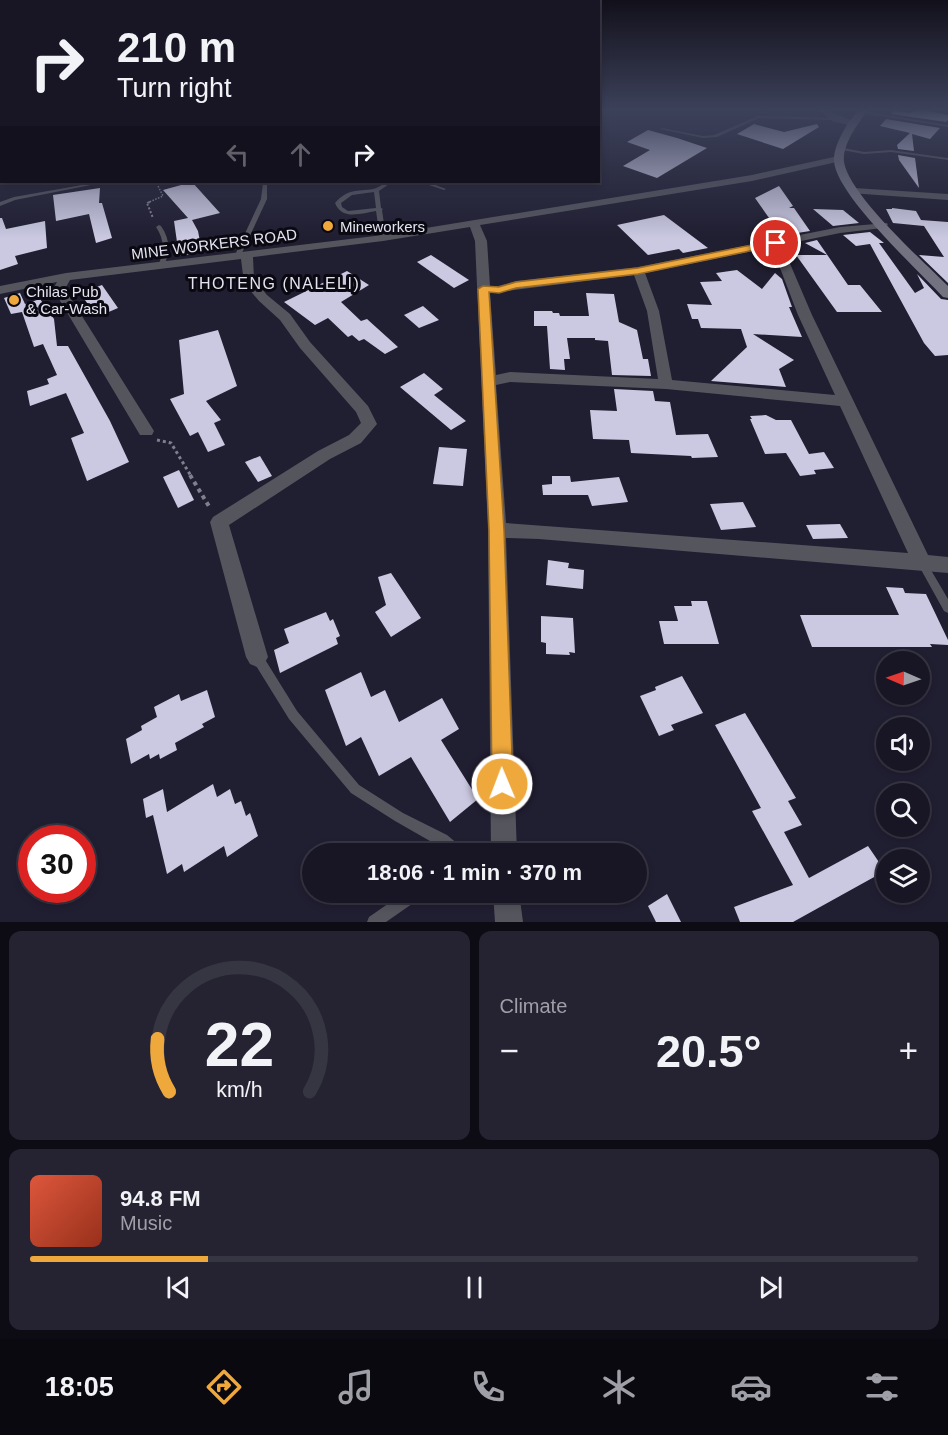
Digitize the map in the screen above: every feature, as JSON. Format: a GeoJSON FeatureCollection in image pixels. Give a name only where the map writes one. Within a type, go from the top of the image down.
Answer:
{"type":"FeatureCollection","features":[{"type":"Feature","properties":{"kind":"street","name":"MINE WORKERS ROAD"},"geometry":{"type":"LineString","coordinates":[[0,290],[66,277],[383,238],[741,179],[822,164],[841,154]]}},
{"type":"Feature","properties":{"kind":"street"},"geometry":{"type":"LineString","coordinates":[[841,154],[842,172],[854,191],[883,225],[944,284],[948,294]]}},
{"type":"Feature","properties":{"kind":"street"},"geometry":{"type":"LineString","coordinates":[[854,191],[948,197]]}},
{"type":"Feature","properties":{"kind":"street"},"geometry":{"type":"LineString","coordinates":[[473,222],[481,241],[497,530],[504,843]]}},
{"type":"Feature","properties":{"kind":"street"},"geometry":{"type":"LineString","coordinates":[[483,289],[499,290],[516,285],[638,271],[840,230],[883,225]]}},
{"type":"Feature","properties":{"kind":"street"},"geometry":{"type":"LineString","coordinates":[[776,243],[805,315],[844,401],[922,562]]}},
{"type":"Feature","properties":{"kind":"street"},"geometry":{"type":"LineString","coordinates":[[243,254],[248,280],[263,298],[285,317],[305,345],[355,401],[369,424],[355,439],[324,455],[219,522],[257,657]]}},
{"type":"Feature","properties":{"kind":"street"},"geometry":{"type":"LineString","coordinates":[[638,271],[653,311],[666,384]]}},
{"type":"Feature","properties":{"kind":"street"},"geometry":{"type":"LineString","coordinates":[[66,277],[59,289],[146,431]]}},
{"type":"Feature","properties":{"kind":"street"},"geometry":{"type":"LineString","coordinates":[[489,381],[510,377],[666,384],[844,401]]}},
{"type":"Feature","properties":{"kind":"street"},"geometry":{"type":"LineString","coordinates":[[497,530],[539,531],[948,566]]}},
{"type":"Feature","properties":{"kind":"street"},"geometry":{"type":"LineString","coordinates":[[507,903],[509,922]]}},
{"type":"Feature","properties":{"kind":"lane"},"geometry":{"type":"LineString","coordinates":[[841,154],[877,152]]}},
{"type":"Feature","properties":{"kind":"lane"},"geometry":{"type":"LineString","coordinates":[[898,152],[948,159]]}},
{"type":"Feature","properties":{"kind":"lane"},"geometry":{"type":"LineString","coordinates":[[0,204],[14,199],[99,183]]}},
{"type":"Feature","properties":{"kind":"lane"},"geometry":{"type":"LineString","coordinates":[[380,209],[347,213],[340,208],[338,203],[342,197],[351,192],[375,190],[388,183]]}},
{"type":"Feature","properties":{"kind":"lane"},"geometry":{"type":"LineString","coordinates":[[430,183],[444,189]]}},
{"type":"Feature","properties":{"kind":"lane"},"geometry":{"type":"LineString","coordinates":[[243,254],[264,199],[265,184]]}},
{"type":"Feature","properties":{"kind":"lane"},"geometry":{"type":"LineString","coordinates":[[375,190],[380,209],[383,238]]}},
{"type":"Feature","properties":{"kind":"lane"},"geometry":{"type":"LineString","coordinates":[[159,227],[164,234],[166,245],[161,266]]}},
{"type":"Feature","properties":{"kind":"lane"},"geometry":{"type":"LineString","coordinates":[[922,562],[948,608]]}},
{"type":"Feature","properties":{"kind":"lane"},"geometry":{"type":"LineString","coordinates":[[257,657],[292,715],[355,789],[446,843]]}},
{"type":"Feature","properties":{"kind":"lane"},"geometry":{"type":"LineString","coordinates":[[374,922],[401,903]]}},
{"type":"Feature","properties":{"kind":"path"},"geometry":{"type":"LineString","coordinates":[[157,183],[164,196],[149,201],[147,204],[159,227]]}},
{"type":"Feature","properties":{"kind":"path"},"geometry":{"type":"LineString","coordinates":[[146,431],[156,440],[171,443],[219,522]]}},
{"type":"Feature","properties":{"kind":"building"},"geometry":{"type":"Polygon","coordinates":[[[647,152],[700,152],[657,178],[623,166],[647,152]]]}},
{"type":"Feature","properties":{"kind":"building"},"geometry":{"type":"Polygon","coordinates":[[[898,155],[915,158],[919,188],[899,160],[898,155]]]}},
{"type":"Feature","properties":{"kind":"building"},"geometry":{"type":"Polygon","coordinates":[[[193,183],[220,213],[192,220],[198,231],[202,252],[179,256],[174,221],[188,218],[163,190],[193,183]]]}},
{"type":"Feature","properties":{"kind":"building"},"geometry":{"type":"Polygon","coordinates":[[[779,186],[793,206],[789,208],[794,208],[810,231],[791,234],[774,225],[755,198],[779,186]]]}},
{"type":"Feature","properties":{"kind":"building"},"geometry":{"type":"Polygon","coordinates":[[[100,188],[99,203],[102,203],[112,238],[96,243],[89,214],[56,221],[53,195],[100,188]]]}},
{"type":"Feature","properties":{"kind":"building"},"geometry":{"type":"Polygon","coordinates":[[[813,209],[843,210],[859,223],[833,226],[813,209]]]}},
{"type":"Feature","properties":{"kind":"building"},"geometry":{"type":"Polygon","coordinates":[[[886,209],[916,211],[921,220],[948,222],[948,283],[919,255],[944,257],[924,226],[893,223],[886,209]]]}},
{"type":"Feature","properties":{"kind":"building"},"geometry":{"type":"Polygon","coordinates":[[[664,215],[708,248],[683,253],[679,249],[648,255],[617,225],[664,215]]]}},
{"type":"Feature","properties":{"kind":"building"},"geometry":{"type":"Polygon","coordinates":[[[0,218],[6,229],[45,221],[47,248],[15,256],[18,264],[0,270],[0,218]]]}},
{"type":"Feature","properties":{"kind":"building"},"geometry":{"type":"Polygon","coordinates":[[[870,232],[884,243],[879,243],[915,293],[924,288],[917,274],[941,299],[948,300],[948,355],[935,356],[924,343],[870,244],[856,246],[843,235],[870,232]]]}},
{"type":"Feature","properties":{"kind":"building"},"geometry":{"type":"Polygon","coordinates":[[[817,240],[848,285],[860,285],[882,312],[837,312],[796,255],[827,255],[805,243],[817,240]]]}},
{"type":"Feature","properties":{"kind":"building"},"geometry":{"type":"Polygon","coordinates":[[[431,255],[469,280],[454,288],[417,262],[431,255]]]}},
{"type":"Feature","properties":{"kind":"building"},"geometry":{"type":"Polygon","coordinates":[[[737,270],[762,289],[775,273],[782,279],[792,307],[789,307],[802,337],[753,334],[794,360],[779,369],[786,387],[711,381],[747,347],[741,329],[701,328],[698,319],[692,319],[687,304],[712,305],[700,282],[722,281],[716,273],[737,270]]]}},
{"type":"Feature","properties":{"kind":"building"},"geometry":{"type":"Polygon","coordinates":[[[347,271],[369,285],[341,302],[361,321],[367,319],[398,347],[385,354],[364,339],[359,341],[352,335],[348,337],[328,318],[315,325],[284,302],[347,271]]]}},
{"type":"Feature","properties":{"kind":"building"},"geometry":{"type":"Polygon","coordinates":[[[102,285],[118,308],[104,314],[102,311],[95,314],[80,293],[102,285]]]}},
{"type":"Feature","properties":{"kind":"building"},"geometry":{"type":"Polygon","coordinates":[[[20,293],[25,304],[40,299],[54,319],[57,346],[68,346],[110,421],[129,462],[87,481],[71,438],[84,433],[66,393],[30,406],[27,391],[49,384],[47,379],[57,375],[43,344],[34,347],[22,312],[11,314],[4,298],[20,293]]]}},
{"type":"Feature","properties":{"kind":"building"},"geometry":{"type":"Polygon","coordinates":[[[586,293],[614,294],[619,322],[637,330],[643,359],[648,359],[651,376],[612,375],[608,341],[595,340],[595,338],[567,338],[570,359],[564,359],[565,370],[550,369],[547,326],[534,326],[534,311],[552,311],[559,313],[560,316],[589,316],[586,293]]]}},
{"type":"Feature","properties":{"kind":"building"},"geometry":{"type":"Polygon","coordinates":[[[423,306],[439,320],[419,328],[404,315],[423,306]]]}},
{"type":"Feature","properties":{"kind":"building"},"geometry":{"type":"Polygon","coordinates":[[[218,330],[237,386],[206,401],[221,420],[214,423],[225,445],[208,452],[198,432],[190,436],[170,399],[184,394],[179,340],[218,330]]]}},
{"type":"Feature","properties":{"kind":"building"},"geometry":{"type":"Polygon","coordinates":[[[424,373],[443,389],[434,395],[466,421],[451,430],[400,387],[424,373]]]}},
{"type":"Feature","properties":{"kind":"building"},"geometry":{"type":"Polygon","coordinates":[[[614,389],[653,391],[655,401],[670,402],[676,435],[708,434],[718,457],[692,458],[691,456],[631,453],[629,440],[593,439],[590,410],[617,411],[614,389]]]}},
{"type":"Feature","properties":{"kind":"building"},"geometry":{"type":"Polygon","coordinates":[[[766,415],[776,420],[791,420],[809,454],[824,452],[834,468],[814,470],[816,474],[800,476],[786,453],[765,454],[750,416],[766,415]]]}},
{"type":"Feature","properties":{"kind":"building"},"geometry":{"type":"Polygon","coordinates":[[[439,447],[467,449],[463,486],[433,484],[439,447]]]}},
{"type":"Feature","properties":{"kind":"building"},"geometry":{"type":"Polygon","coordinates":[[[260,456],[272,476],[258,482],[245,462],[260,456]]]}},
{"type":"Feature","properties":{"kind":"building"},"geometry":{"type":"Polygon","coordinates":[[[179,470],[194,500],[178,508],[163,477],[179,470]]]}},
{"type":"Feature","properties":{"kind":"building"},"geometry":{"type":"Polygon","coordinates":[[[552,476],[570,476],[571,482],[619,477],[628,502],[592,506],[588,495],[543,495],[542,485],[552,484],[552,476]]]}},
{"type":"Feature","properties":{"kind":"building"},"geometry":{"type":"Polygon","coordinates":[[[743,502],[756,527],[721,530],[710,504],[743,502]]]}},
{"type":"Feature","properties":{"kind":"building"},"geometry":{"type":"Polygon","coordinates":[[[840,524],[848,538],[813,539],[806,525],[840,524]]]}},
{"type":"Feature","properties":{"kind":"building"},"geometry":{"type":"Polygon","coordinates":[[[548,560],[569,563],[568,568],[584,570],[583,589],[546,585],[548,560]]]}},
{"type":"Feature","properties":{"kind":"building"},"geometry":{"type":"Polygon","coordinates":[[[391,573],[421,618],[391,637],[375,612],[386,605],[378,577],[391,573]]]}},
{"type":"Feature","properties":{"kind":"building"},"geometry":{"type":"Polygon","coordinates":[[[886,587],[903,588],[905,593],[926,594],[948,640],[948,645],[812,647],[800,615],[899,615],[886,587]]]}},
{"type":"Feature","properties":{"kind":"building"},"geometry":{"type":"Polygon","coordinates":[[[691,601],[707,601],[719,644],[664,644],[659,621],[678,621],[674,606],[692,606],[691,601]]]}},
{"type":"Feature","properties":{"kind":"building"},"geometry":{"type":"Polygon","coordinates":[[[326,612],[330,621],[333,619],[340,636],[336,638],[338,644],[280,673],[274,650],[289,643],[284,629],[326,612]]]}},
{"type":"Feature","properties":{"kind":"building"},"geometry":{"type":"Polygon","coordinates":[[[541,616],[573,618],[575,653],[569,652],[570,655],[546,654],[546,643],[541,642],[541,616]]]}},
{"type":"Feature","properties":{"kind":"building"},"geometry":{"type":"Polygon","coordinates":[[[361,672],[371,697],[385,690],[399,722],[442,698],[459,729],[441,740],[478,799],[450,822],[411,757],[379,776],[361,737],[346,746],[325,690],[361,672]]]}},
{"type":"Feature","properties":{"kind":"building"},"geometry":{"type":"Polygon","coordinates":[[[682,676],[703,713],[671,725],[674,730],[659,736],[640,696],[682,676]]]}},
{"type":"Feature","properties":{"kind":"building"},"geometry":{"type":"Polygon","coordinates":[[[207,690],[215,717],[202,724],[204,727],[175,743],[177,750],[160,759],[159,754],[150,759],[149,754],[131,764],[126,739],[142,730],[141,726],[157,717],[154,707],[179,694],[181,701],[207,690]]]}},
{"type":"Feature","properties":{"kind":"building"},"geometry":{"type":"Polygon","coordinates":[[[745,713],[796,798],[788,801],[802,825],[784,832],[809,878],[868,846],[876,858],[876,876],[793,922],[740,922],[734,907],[793,885],[752,811],[761,808],[715,725],[745,713]]]}},
{"type":"Feature","properties":{"kind":"building"},"geometry":{"type":"Polygon","coordinates":[[[213,784],[217,797],[230,789],[235,804],[241,801],[246,816],[250,813],[258,836],[227,857],[224,846],[184,872],[182,864],[167,874],[153,815],[146,818],[143,799],[163,789],[167,812],[213,784]]]}},
{"type":"Feature","properties":{"kind":"building"},"geometry":{"type":"Polygon","coordinates":[[[667,894],[681,922],[656,922],[648,906],[667,894]]]}},
{"type":"Feature","properties":{"kind":"place","name":"Mineworkers"},"geometry":{"type":"Point","coordinates":[328,226]}},
{"type":"Feature","properties":{"kind":"place","name":"Chilas Pub & Car-Wash"},"geometry":{"type":"Point","coordinates":[14,300]}},
{"type":"Feature","properties":{"kind":"district","name":"THOTENG (NALELI)"},"geometry":{"type":"Point","coordinates":[274,283]}},
{"type":"Feature","properties":{"kind":"route"},"geometry":{"type":"LineString","coordinates":[[502,784],[497,530],[483,289],[499,290],[516,285],[638,271],[776,243]]}}]}
